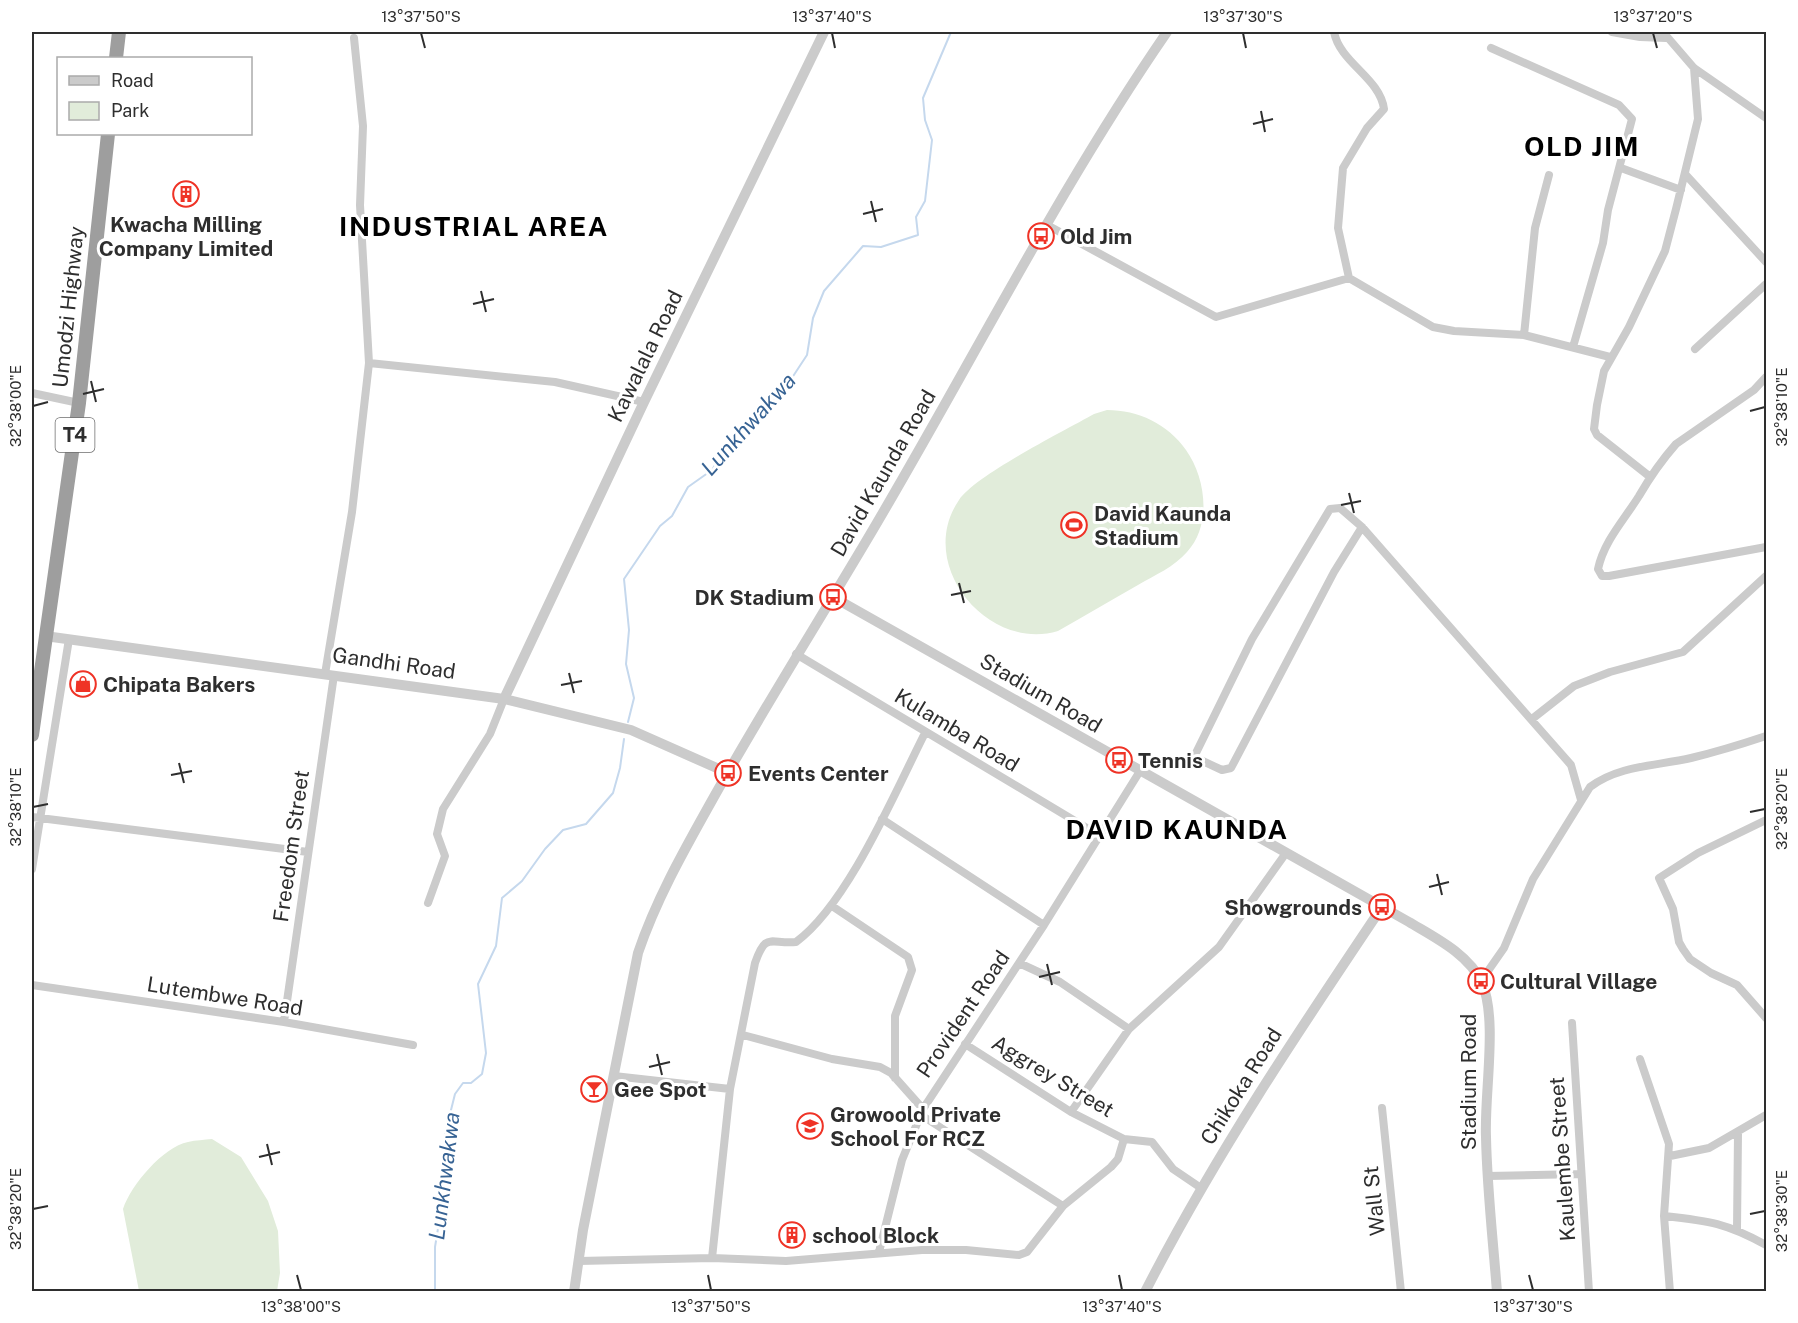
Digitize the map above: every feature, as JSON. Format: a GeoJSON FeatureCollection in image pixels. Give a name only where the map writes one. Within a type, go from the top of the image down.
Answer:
{"type":"FeatureCollection","features":[{"type":"Feature","properties":{"kind":"highway"},"geometry":{"type":"LineString","coordinates":[[116,57],[119,32]]}},
{"type":"Feature","properties":{"kind":"highway","name":"Umodzi Highway"},"geometry":{"type":"LineString","coordinates":[[32,735],[79,403],[108,135]]}},
{"type":"Feature","properties":{"kind":"street","name":"Kawalala Road"},"geometry":{"type":"LineString","coordinates":[[504,699],[644,402],[824,32]]}},
{"type":"Feature","properties":{"kind":"street","name":"David Kaunda Road"},"geometry":{"type":"LineString","coordinates":[[574,1292],[638,954],[648,923],[670,877],[796,654],[833,597],[1047,225],[1131,84],[1167,32]]}},
{"type":"Feature","properties":{"kind":"street"},"geometry":{"type":"LineString","coordinates":[[1334,32],[1343,52],[1374,87],[1384,109],[1367,128],[1343,168],[1338,228],[1353,281],[1433,327],[1454,331],[1524,334],[1610,357]]}},
{"type":"Feature","properties":{"kind":"street"},"geometry":{"type":"LineString","coordinates":[[1612,32],[1664,35],[1694,68],[1767,118]]}},
{"type":"Feature","properties":{"kind":"street","name":"Freedom Street"},"geometry":{"type":"LineString","coordinates":[[284,1022],[309,852],[369,363],[360,205],[363,126],[354,38]]}},
{"type":"Feature","properties":{"kind":"street"},"geometry":{"type":"LineString","coordinates":[[1491,48],[1584,88],[1628,112],[1633,125],[1573,347]]}},
{"type":"Feature","properties":{"kind":"street"},"geometry":{"type":"LineString","coordinates":[[1649,476],[1597,435],[1594,429],[1604,371],[1629,327],[1665,251],[1698,119],[1694,68]]}},
{"type":"Feature","properties":{"kind":"street"},"geometry":{"type":"LineString","coordinates":[[1621,168],[1681,190]]}},
{"type":"Feature","properties":{"kind":"street"},"geometry":{"type":"LineString","coordinates":[[1685,174],[1767,261]]}},
{"type":"Feature","properties":{"kind":"street"},"geometry":{"type":"LineString","coordinates":[[1524,334],[1535,228],[1549,175]]}},
{"type":"Feature","properties":{"kind":"street"},"geometry":{"type":"LineString","coordinates":[[1047,225],[1216,317],[1353,281]]}},
{"type":"Feature","properties":{"kind":"street"},"geometry":{"type":"LineString","coordinates":[[1695,349],[1767,284]]}},
{"type":"Feature","properties":{"kind":"street"},"geometry":{"type":"LineString","coordinates":[[369,363],[555,382],[644,402]]}},
{"type":"Feature","properties":{"kind":"street"},"geometry":{"type":"LineString","coordinates":[[1767,377],[1754,390],[1676,444],[1649,476],[1601,557],[1598,569],[1602,576],[1767,547]]}},
{"type":"Feature","properties":{"kind":"street"},"geometry":{"type":"LineString","coordinates":[[32,393],[79,403]]}},
{"type":"Feature","properties":{"kind":"street"},"geometry":{"type":"LineString","coordinates":[[1362,527],[1334,572],[1231,768],[1221,770],[1194,757],[1252,639],[1330,509],[1340,508],[1362,527],[1571,765],[1581,800]]}},
{"type":"Feature","properties":{"kind":"street"},"geometry":{"type":"LineString","coordinates":[[1532,719],[1574,686],[1610,672],[1683,652],[1767,576]]}},
{"type":"Feature","properties":{"kind":"street","name":"Stadium Road"},"geometry":{"type":"LineString","coordinates":[[833,597],[1447,945],[1481,981],[1486,996],[1488,1020],[1485,1101],[1497,1292]]}},
{"type":"Feature","properties":{"kind":"street","name":"Gandhi Road"},"geometry":{"type":"LineString","coordinates":[[45,636],[504,699],[631,730],[728,773]]}},
{"type":"Feature","properties":{"kind":"street"},"geometry":{"type":"LineString","coordinates":[[32,869],[35,818],[69,639]]}},
{"type":"Feature","properties":{"kind":"street","name":"Kulamba Road"},"geometry":{"type":"LineString","coordinates":[[796,654],[1100,836]]}},
{"type":"Feature","properties":{"kind":"street"},"geometry":{"type":"LineString","coordinates":[[428,903],[445,856],[437,834],[443,809],[490,734],[504,699]]}},
{"type":"Feature","properties":{"kind":"street"},"geometry":{"type":"LineString","coordinates":[[712,1258],[730,1089],[743,1035],[755,963],[761,946],[770,940],[796,942],[832,906],[882,819],[925,733]]}},
{"type":"Feature","properties":{"kind":"street"},"geometry":{"type":"LineString","coordinates":[[1481,981],[1504,948],[1533,879],[1581,800],[1599,780],[1645,765],[1690,758],[1767,736]]}},
{"type":"Feature","properties":{"kind":"street","name":"Provident Road"},"geometry":{"type":"LineString","coordinates":[[879,1252],[902,1160],[922,1112],[964,1044],[1044,926],[1140,771]]}},
{"type":"Feature","properties":{"kind":"street"},"geometry":{"type":"LineString","coordinates":[[35,818],[309,852]]}},
{"type":"Feature","properties":{"kind":"street"},"geometry":{"type":"LineString","coordinates":[[882,819],[1044,926]]}},
{"type":"Feature","properties":{"kind":"street"},"geometry":{"type":"LineString","coordinates":[[1767,820],[1698,853],[1659,878],[1674,909],[1679,942],[1690,959],[1737,985],[1762,1017],[1767,1018]]}},
{"type":"Feature","properties":{"kind":"street"},"geometry":{"type":"LineString","coordinates":[[1071,1112],[1129,1029],[1219,947],[1286,853]]}},
{"type":"Feature","properties":{"kind":"street"},"geometry":{"type":"LineString","coordinates":[[832,906],[908,957],[912,963],[912,970],[895,1016],[895,1078]]}},
{"type":"Feature","properties":{"kind":"street","name":"Chikoka Road"},"geometry":{"type":"LineString","coordinates":[[1145,1292],[1201,1188],[1296,1034],[1382,907]]}},
{"type":"Feature","properties":{"kind":"street"},"geometry":{"type":"LineString","coordinates":[[1019,963],[1060,982],[1129,1029]]}},
{"type":"Feature","properties":{"kind":"street","name":"Lutembwe Road"},"geometry":{"type":"LineString","coordinates":[[32,985],[284,1022],[413,1045]]}},
{"type":"Feature","properties":{"kind":"street","name":"Kaulembe Street"},"geometry":{"type":"LineString","coordinates":[[1572,1023],[1589,1292]]}},
{"type":"Feature","properties":{"kind":"street"},"geometry":{"type":"LineString","coordinates":[[743,1035],[832,1059],[880,1067],[895,1078],[922,1112],[1063,1206]]}},
{"type":"Feature","properties":{"kind":"street","name":"Aggrey Street"},"geometry":{"type":"LineString","coordinates":[[964,1044],[1071,1112],[1124,1139],[1152,1142],[1173,1169],[1201,1188]]}},
{"type":"Feature","properties":{"kind":"street"},"geometry":{"type":"LineString","coordinates":[[1640,1059],[1666,1130],[1670,1156],[1664,1216],[1671,1292]]}},
{"type":"Feature","properties":{"kind":"street"},"geometry":{"type":"LineString","coordinates":[[614,1076],[730,1089]]}},
{"type":"Feature","properties":{"kind":"street","name":"Wall St"},"geometry":{"type":"LineString","coordinates":[[1382,1108],[1401,1292]]}},
{"type":"Feature","properties":{"kind":"street"},"geometry":{"type":"LineString","coordinates":[[1670,1156],[1708,1148],[1767,1115]]}},
{"type":"Feature","properties":{"kind":"street"},"geometry":{"type":"LineString","coordinates":[[1737,1229],[1738,1133]]}},
{"type":"Feature","properties":{"kind":"street"},"geometry":{"type":"LineString","coordinates":[[579,1261],[712,1258],[786,1261],[879,1252],[966,1250],[1024,1254],[1063,1206],[1118,1159],[1124,1139]]}},
{"type":"Feature","properties":{"kind":"street"},"geometry":{"type":"LineString","coordinates":[[1488,1176],[1581,1174]]}},
{"type":"Feature","properties":{"kind":"street"},"geometry":{"type":"LineString","coordinates":[[1664,1216],[1716,1222],[1737,1229],[1767,1245]]}},
{"type":"Feature","properties":{"kind":"green space","name":"David Kaunda Stadium"},"geometry":{"type":"Polygon","coordinates":[[[1107,410],[1130,413],[1151,420],[1170,433],[1186,450],[1193,461],[1202,487],[1203,515],[1195,541],[1182,557],[1170,566],[1058,631],[1032,634],[1006,628],[984,616],[965,597],[952,575],[946,550],[948,525],[959,500],[968,490],[1001,466],[1094,414],[1107,410]]]}},
{"type":"Feature","properties":{"kind":"green space"},"geometry":{"type":"Polygon","coordinates":[[[212,1139],[241,1157],[268,1201],[278,1231],[280,1273],[277,1291],[139,1291],[123,1209],[127,1199],[149,1168],[168,1151],[188,1142],[212,1139]]]}},
{"type":"Feature","properties":{"kind":"waterway","name":"Lunkhwakwa"},"geometry":{"type":"LineString","coordinates":[[628,722],[634,698],[626,664],[629,630],[624,579],[660,526],[672,516],[688,487],[712,470],[728,444],[784,390],[807,355],[813,318],[824,291],[863,246],[881,247],[918,235],[916,217],[925,201],[932,140],[925,120],[923,98],[951,32]]}},
{"type":"Feature","properties":{"kind":"waterway","name":"Lunkhwakwa"},"geometry":{"type":"LineString","coordinates":[[435,1292],[435,1247],[448,1167],[444,1138],[455,1094],[463,1083],[471,1083],[482,1074],[486,1053],[478,984],[496,946],[502,898],[522,881],[545,849],[563,830],[586,824],[613,793],[620,768],[624,739]]}},
{"type":"Feature","properties":{"kind":"place","name":"Kwacha Milling Company Limited"},"geometry":{"type":"Point","coordinates":[186,194]}},
{"type":"Feature","properties":{"kind":"place","name":"Old Jim"},"geometry":{"type":"Point","coordinates":[1041,236]}},
{"type":"Feature","properties":{"kind":"place","name":"David Kaunda Stadium"},"geometry":{"type":"Point","coordinates":[1074,525]}},
{"type":"Feature","properties":{"kind":"place","name":"DK Stadium"},"geometry":{"type":"Point","coordinates":[833,597]}},
{"type":"Feature","properties":{"kind":"place","name":"Chipata Bakers"},"geometry":{"type":"Point","coordinates":[83,684]}},
{"type":"Feature","properties":{"kind":"place","name":"Tennis"},"geometry":{"type":"Point","coordinates":[1119,760]}},
{"type":"Feature","properties":{"kind":"place","name":"Events Center"},"geometry":{"type":"Point","coordinates":[728,773]}},
{"type":"Feature","properties":{"kind":"place","name":"Showgrounds"},"geometry":{"type":"Point","coordinates":[1382,907]}},
{"type":"Feature","properties":{"kind":"place","name":"Cultural Village"},"geometry":{"type":"Point","coordinates":[1481,981]}},
{"type":"Feature","properties":{"kind":"place","name":"Gee Spot"},"geometry":{"type":"Point","coordinates":[594,1089]}},
{"type":"Feature","properties":{"kind":"place","name":"Growoold Private School For RCZ"},"geometry":{"type":"Point","coordinates":[810,1126]}},
{"type":"Feature","properties":{"kind":"place","name":"school Block"},"geometry":{"type":"Point","coordinates":[792,1235]}},
{"type":"Feature","properties":{"kind":"district","name":"OLD JIM"},"geometry":{"type":"Point","coordinates":[1582,146]}},
{"type":"Feature","properties":{"kind":"district","name":"INDUSTRIAL AREA"},"geometry":{"type":"Point","coordinates":[474,226]}},
{"type":"Feature","properties":{"kind":"district","name":"DAVID KAUNDA"},"geometry":{"type":"Point","coordinates":[1177,829]}}]}
